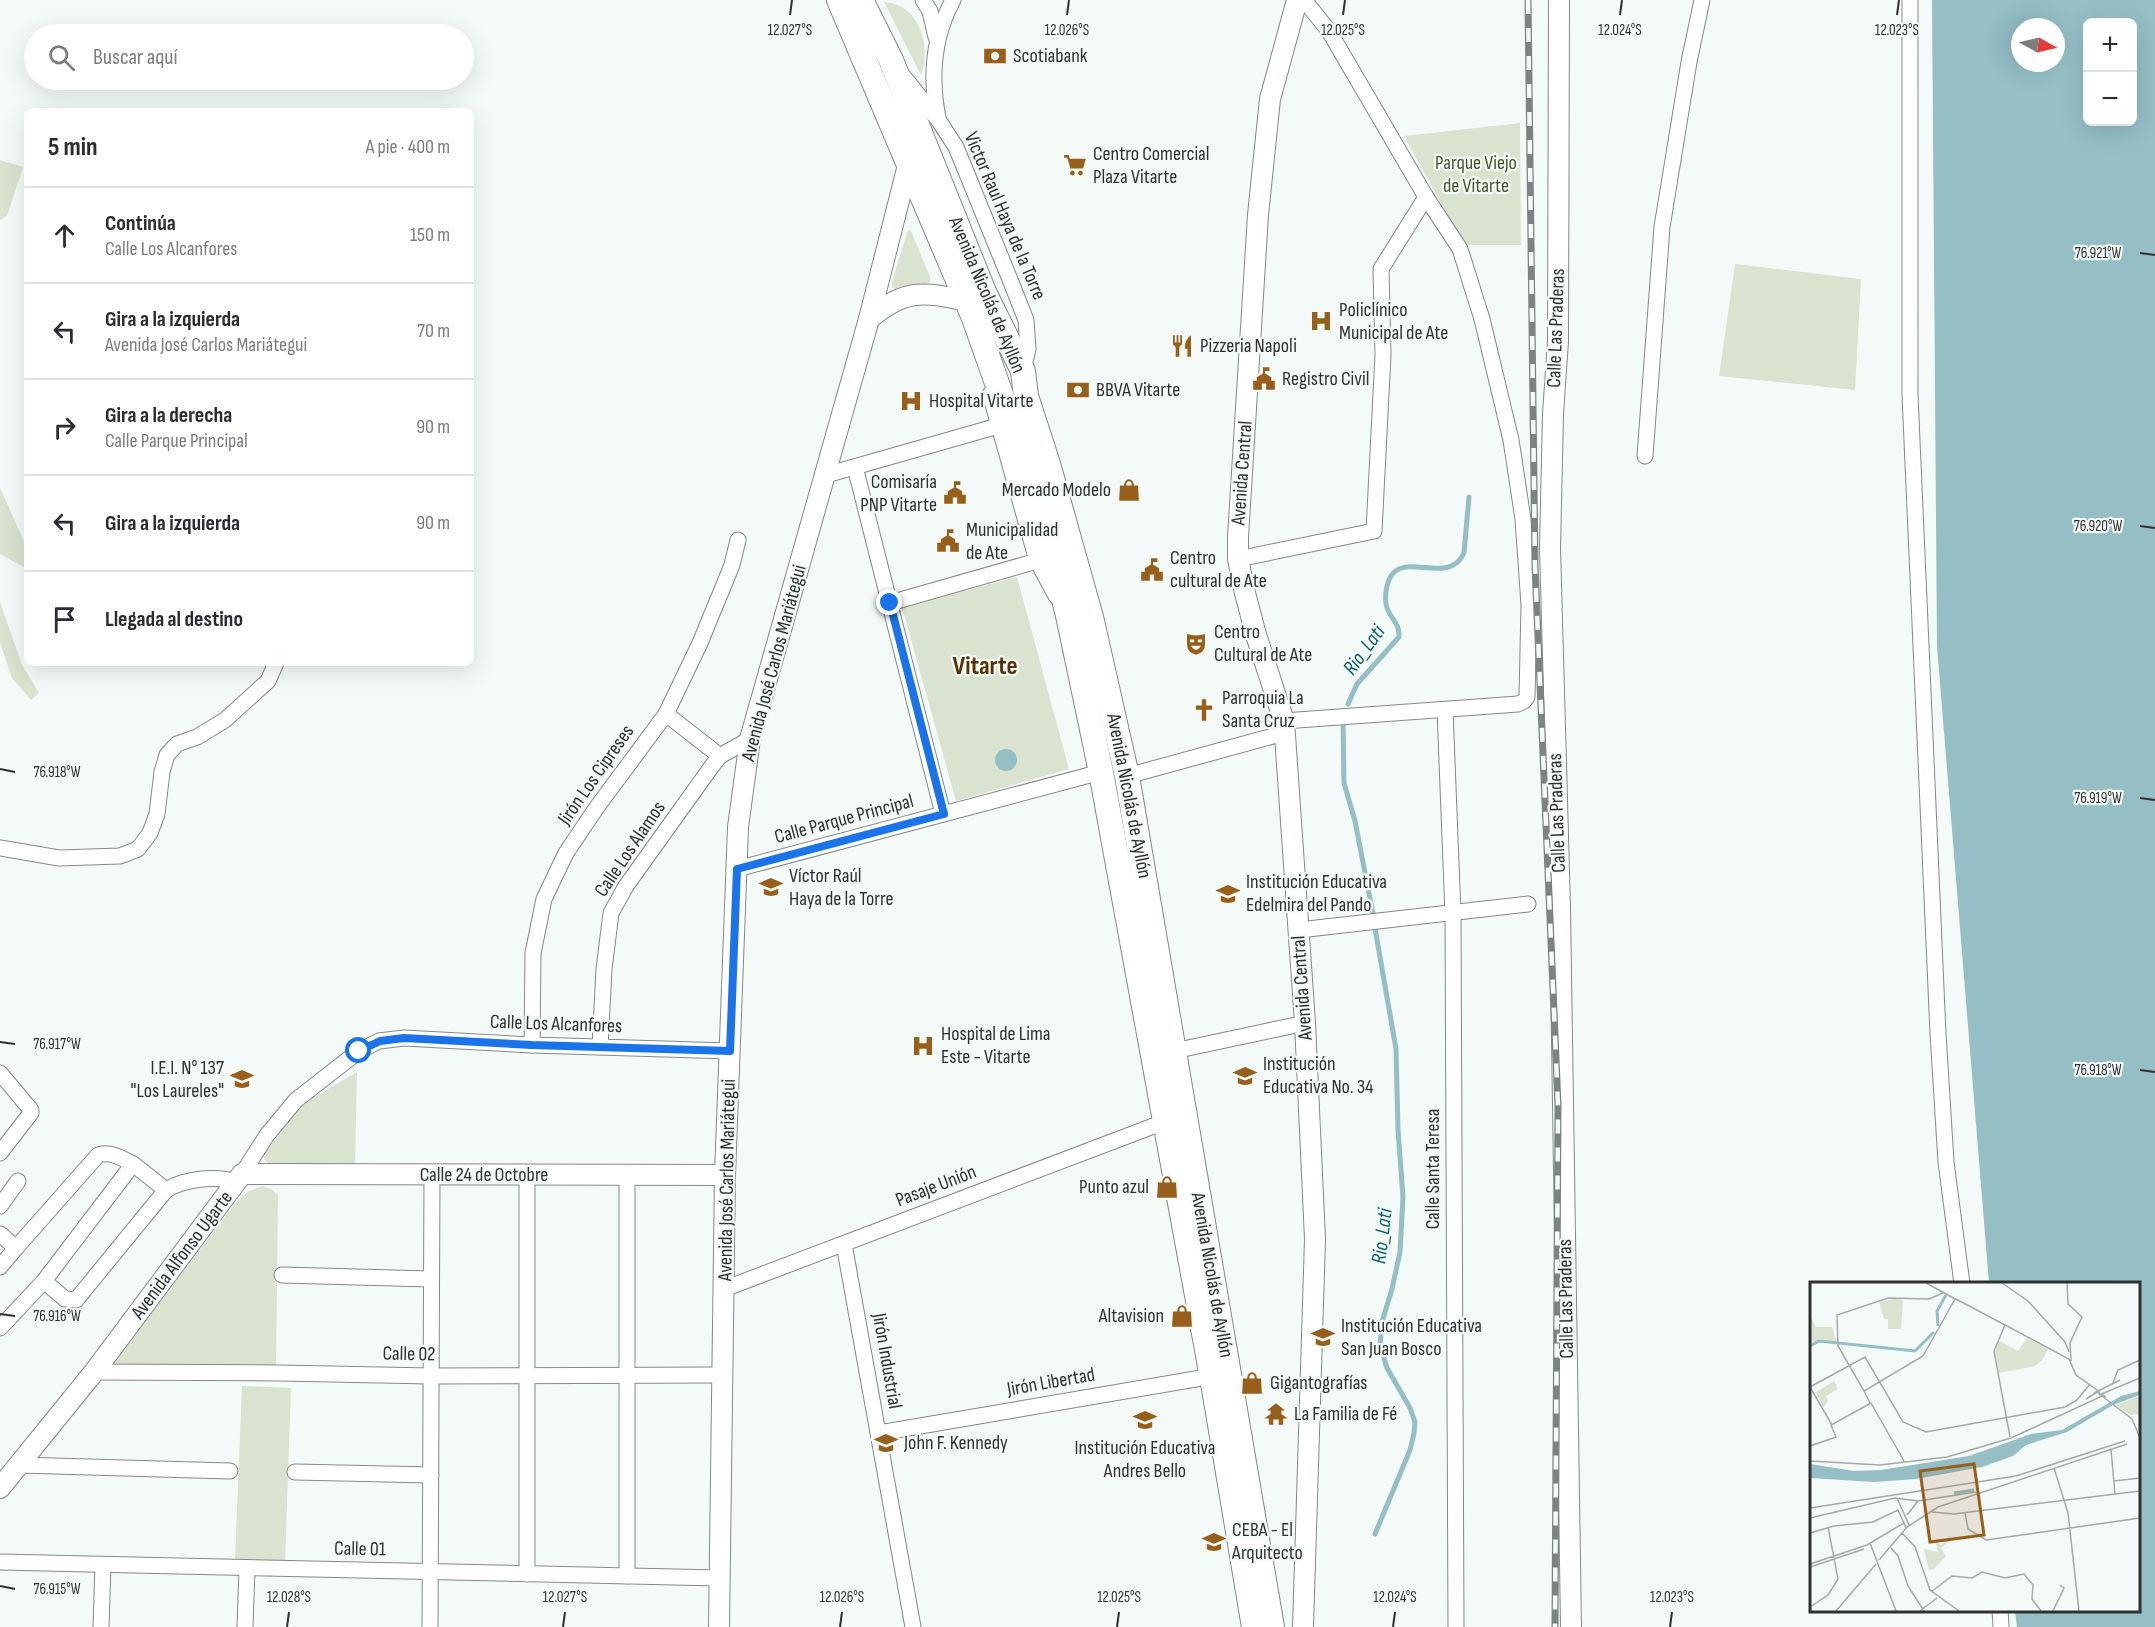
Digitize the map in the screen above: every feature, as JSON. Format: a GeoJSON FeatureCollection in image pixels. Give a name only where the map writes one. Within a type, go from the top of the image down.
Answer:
{"type":"FeatureCollection","features":[{"type":"Feature","properties":{"kind":"main road","name":"Avenida Nicolás de Ayllón"},"geometry":{"type":"LineString","coordinates":[[838,0],[970,310],[1025,464],[1056,567],[1080,619],[1128,776],[1174,1051],[1254,1627]]}},
{"type":"Feature","properties":{"kind":"main road","name":"Avenida Nicolás de Ayllón"},"geometry":{"type":"LineString","coordinates":[[861,0],[891,60],[984,292],[1023,371],[1026,396],[1048,464],[1080,619],[1101,772],[1164,1122],[1220,1375],[1272,1627]]}},
{"type":"Feature","properties":{"kind":"street"},"geometry":{"type":"LineString","coordinates":[[923,0],[930,12],[937,40]]}},
{"type":"Feature","properties":{"kind":"street"},"geometry":{"type":"LineString","coordinates":[[939,121],[933,92],[937,40],[944,16],[953,0]]}},
{"type":"Feature","properties":{"kind":"street","name":"Avenida Central"},"geometry":{"type":"LineString","coordinates":[[1297,0],[1270,99],[1258,215],[1238,559],[1256,635],[1284,727],[1305,1023],[1314,1239],[1303,1627]]}},
{"type":"Feature","properties":{"kind":"street"},"geometry":{"type":"LineString","coordinates":[[1128,776],[1284,727],[1518,704],[1527,697],[1529,605],[1523,519],[1511,440],[1482,319],[1460,249],[1426,197],[1329,31],[1304,0]]}},
{"type":"Feature","properties":{"kind":"street","name":"Calle Las Praderas"},"geometry":{"type":"LineString","coordinates":[[1559,0],[1558,341],[1553,414],[1550,548],[1560,908],[1571,1627]]}},
{"type":"Feature","properties":{"kind":"street"},"geometry":{"type":"LineString","coordinates":[[1645,456],[1662,228],[1689,62],[1702,0]]}},
{"type":"Feature","properties":{"kind":"street"},"geometry":{"type":"LineString","coordinates":[[1910,0],[1910,406],[1938,1034],[1946,1162],[1962,1282]]}},
{"type":"Feature","properties":{"kind":"street"},"geometry":{"type":"LineString","coordinates":[[1292,20],[1315,14]]}},
{"type":"Feature","properties":{"kind":"street","name":"Victor Raul Haya de la Torre"},"geometry":{"type":"LineString","coordinates":[[891,60],[939,121],[956,147],[1026,320],[1028,348],[1023,371]]}},
{"type":"Feature","properties":{"kind":"street","name":"Avenida José Carlos Mariátegui"},"geometry":{"type":"LineString","coordinates":[[719,1627],[725,1175],[738,827],[750,739],[869,320],[908,165]]}},
{"type":"Feature","properties":{"kind":"street"},"geometry":{"type":"LineString","coordinates":[[1238,559],[1374,531],[1383,355],[1381,269],[1426,197]]}},
{"type":"Feature","properties":{"kind":"street"},"geometry":{"type":"LineString","coordinates":[[869,320],[885,305],[905,296],[926,294],[970,310],[998,426],[1037,561],[1080,619]]}},
{"type":"Feature","properties":{"kind":"street"},"geometry":{"type":"LineString","coordinates":[[826,475],[998,426]]}},
{"type":"Feature","properties":{"kind":"street"},"geometry":{"type":"LineString","coordinates":[[855,467],[944,814]]}},
{"type":"Feature","properties":{"kind":"street","name":"Jirón Los Cipreses"},"geometry":{"type":"LineString","coordinates":[[532,1045],[533,953],[544,899],[566,853],[666,714],[700,643],[732,565],[738,540]]}},
{"type":"Feature","properties":{"kind":"street"},"geometry":{"type":"LineString","coordinates":[[890,603],[1037,561]]}},
{"type":"Feature","properties":{"kind":"street"},"geometry":{"type":"LineString","coordinates":[[0,848],[59,858],[120,856],[138,849],[150,833],[157,814],[162,772],[167,755],[177,744],[197,737],[225,720],[268,681],[275,666]]}},
{"type":"Feature","properties":{"kind":"street","name":"Calle Santa Teresa"},"geometry":{"type":"LineString","coordinates":[[1445,710],[1453,914],[1456,1627]]}},
{"type":"Feature","properties":{"kind":"street"},"geometry":{"type":"LineString","coordinates":[[666,714],[720,756]]}},
{"type":"Feature","properties":{"kind":"street","name":"Calle Los Alamos"},"geometry":{"type":"LineString","coordinates":[[600,1047],[604,969],[611,913],[626,886],[720,756],[750,739]]}},
{"type":"Feature","properties":{"kind":"street","name":"Calle Parque Principal"},"geometry":{"type":"LineString","coordinates":[[737,869],[1101,772]]}},
{"type":"Feature","properties":{"kind":"street"},"geometry":{"type":"LineString","coordinates":[[1299,930],[1528,904]]}},
{"type":"Feature","properties":{"kind":"street"},"geometry":{"type":"LineString","coordinates":[[1174,1051],[1296,1025]]}},
{"type":"Feature","properties":{"kind":"street","name":"Calle Los Alcanfores"},"geometry":{"type":"LineString","coordinates":[[380,1041],[404,1038],[532,1045],[730,1051]]}},
{"type":"Feature","properties":{"kind":"street","name":"Avenida Alfonso Ugarte"},"geometry":{"type":"LineString","coordinates":[[0,1488],[94,1372],[239,1178],[267,1135],[296,1100],[359,1051],[380,1041]]}},
{"type":"Feature","properties":{"kind":"street"},"geometry":{"type":"LineString","coordinates":[[0,1096],[5,1078]]}},
{"type":"Feature","properties":{"kind":"street"},"geometry":{"type":"LineString","coordinates":[[0,1153],[31,1113],[5,1078]]}},
{"type":"Feature","properties":{"kind":"street","name":"Pasaje Unión"},"geometry":{"type":"LineString","coordinates":[[724,1289],[1164,1122]]}},
{"type":"Feature","properties":{"kind":"street"},"geometry":{"type":"LineString","coordinates":[[0,1268],[98,1155],[105,1152],[133,1164],[166,1190]]}},
{"type":"Feature","properties":{"kind":"street"},"geometry":{"type":"LineString","coordinates":[[0,1329],[44,1281],[133,1164]]}},
{"type":"Feature","properties":{"kind":"street"},"geometry":{"type":"LineString","coordinates":[[627,1174],[627,1576]]}},
{"type":"Feature","properties":{"kind":"street"},"geometry":{"type":"LineString","coordinates":[[430,1627],[432,1175]]}},
{"type":"Feature","properties":{"kind":"street","name":"Calle 24 de Octobre"},"geometry":{"type":"LineString","coordinates":[[239,1178],[432,1175],[725,1175]]}},
{"type":"Feature","properties":{"kind":"street"},"geometry":{"type":"LineString","coordinates":[[527,1175],[527,1574]]}},
{"type":"Feature","properties":{"kind":"street"},"geometry":{"type":"LineString","coordinates":[[44,1281],[65,1299],[76,1300],[166,1190],[178,1183],[239,1178]]}},
{"type":"Feature","properties":{"kind":"street"},"geometry":{"type":"LineString","coordinates":[[0,1206],[18,1181]]}},
{"type":"Feature","properties":{"kind":"street"},"geometry":{"type":"LineString","coordinates":[[0,1234],[16,1248]]}},
{"type":"Feature","properties":{"kind":"street","name":"Jirón Industrial"},"geometry":{"type":"LineString","coordinates":[[844,1244],[914,1627]]}},
{"type":"Feature","properties":{"kind":"street"},"geometry":{"type":"LineString","coordinates":[[282,1275],[431,1279]]}},
{"type":"Feature","properties":{"kind":"street","name":"Calle 02"},"geometry":{"type":"LineString","coordinates":[[94,1372],[280,1372],[431,1376],[723,1375]]}},
{"type":"Feature","properties":{"kind":"street","name":"Jirón Libertad"},"geometry":{"type":"LineString","coordinates":[[879,1433],[1220,1375]]}},
{"type":"Feature","properties":{"kind":"street"},"geometry":{"type":"LineString","coordinates":[[19,1465],[230,1471]]}},
{"type":"Feature","properties":{"kind":"street"},"geometry":{"type":"LineString","coordinates":[[295,1472],[431,1475]]}},
{"type":"Feature","properties":{"kind":"street","name":"Calle 01"},"geometry":{"type":"LineString","coordinates":[[0,1562],[719,1578]]}},
{"type":"Feature","properties":{"kind":"street"},"geometry":{"type":"LineString","coordinates":[[101,1627],[103,1565]]}},
{"type":"Feature","properties":{"kind":"street"},"geometry":{"type":"LineString","coordinates":[[245,1627],[247,1568]]}},
{"type":"Feature","properties":{"kind":"street"},"geometry":{"type":"LineString","coordinates":[[2000,1612],[2001,1627]]}},
{"type":"Feature","properties":{"kind":"green space"},"geometry":{"type":"Polygon","coordinates":[[[884,2],[896,4],[906,10],[920,28],[925,52],[921,75],[884,2]]]}},
{"type":"Feature","properties":{"kind":"green space","name":"Parque Viejo de Vitarte"},"geometry":{"type":"Polygon","coordinates":[[[1520,123],[1521,245],[1464,245],[1404,136],[1520,123]]]}},
{"type":"Feature","properties":{"kind":"green space"},"geometry":{"type":"Polygon","coordinates":[[[0,160],[23,167],[7,216],[0,220],[0,160]]]}},
{"type":"Feature","properties":{"kind":"green space"},"geometry":{"type":"Polygon","coordinates":[[[908,230],[911,231],[930,282],[927,285],[897,290],[892,288],[892,281],[908,230]]]}},
{"type":"Feature","properties":{"kind":"green space"},"geometry":{"type":"Polygon","coordinates":[[[1735,264],[1861,279],[1855,390],[1719,376],[1735,264]]]}},
{"type":"Feature","properties":{"kind":"green space"},"geometry":{"type":"Polygon","coordinates":[[[0,488],[24,541],[24,567],[0,554],[0,488]]]}},
{"type":"Feature","properties":{"kind":"green space"},"geometry":{"type":"Polygon","coordinates":[[[1017,577],[1069,769],[956,801],[902,607],[1017,577]]]}},
{"type":"Feature","properties":{"kind":"green space"},"geometry":{"type":"Polygon","coordinates":[[[0,602],[22,665],[39,693],[31,700],[12,678],[0,642],[0,602]]]}},
{"type":"Feature","properties":{"kind":"green space"},"geometry":{"type":"Polygon","coordinates":[[[357,1072],[355,1167],[273,1166],[264,1160],[265,1152],[304,1103],[357,1072]]]}},
{"type":"Feature","properties":{"kind":"green space"},"geometry":{"type":"Polygon","coordinates":[[[263,1186],[273,1190],[278,1196],[276,1368],[110,1367],[238,1200],[249,1191],[263,1186]]]}},
{"type":"Feature","properties":{"kind":"green space"},"geometry":{"type":"Polygon","coordinates":[[[242,1386],[291,1388],[285,1562],[235,1560],[242,1386]]]}},
{"type":"Feature","properties":{"kind":"water"},"geometry":{"type":"Polygon","coordinates":[[[1932,0],[2155,0],[2155,1627],[2017,1627],[2015,1612],[2140,1612],[2140,1282],[1989,1282],[1937,646],[1932,0]]]}},
{"type":"Feature","properties":{"kind":"water"},"geometry":{"type":"Polygon","coordinates":[[[1006,749],[1014,752],[1017,760],[1014,768],[1006,771],[998,768],[995,760],[998,752],[1006,749]]]}},
{"type":"Feature","properties":{"kind":"waterway","name":"Rio_Lati"},"geometry":{"type":"LineString","coordinates":[[1348,704],[1357,684],[1399,637],[1398,629],[1386,604],[1389,579],[1398,569],[1448,567],[1457,562],[1464,553],[1469,497]]}},
{"type":"Feature","properties":{"kind":"waterway","name":"Rio_Lati"},"geometry":{"type":"LineString","coordinates":[[1343,723],[1344,783],[1355,821],[1373,914]]}},
{"type":"Feature","properties":{"kind":"waterway","name":"Rio_Lati"},"geometry":{"type":"LineString","coordinates":[[1375,928],[1396,1049],[1398,1130],[1403,1197],[1400,1252],[1382,1322],[1380,1345],[1387,1368],[1410,1408],[1415,1422],[1410,1450],[1375,1534]]}},
{"type":"Feature","properties":{"kind":"railway"},"geometry":{"type":"LineString","coordinates":[[1528,0],[1535,566],[1558,1106],[1555,1627]]}},
{"type":"Feature","properties":{"kind":"place","name":"Scotiabank"},"geometry":{"type":"Point","coordinates":[995,56]}},
{"type":"Feature","properties":{"kind":"place","name":"Centro Comercial Plaza Vitarte"},"geometry":{"type":"Point","coordinates":[1075,165]}},
{"type":"Feature","properties":{"kind":"place","name":"Policlínico Municipal de Ate"},"geometry":{"type":"Point","coordinates":[1321,321]}},
{"type":"Feature","properties":{"kind":"place","name":"Pizzeria Napoli"},"geometry":{"type":"Point","coordinates":[1182,346]}},
{"type":"Feature","properties":{"kind":"place","name":"Registro Civil"},"geometry":{"type":"Point","coordinates":[1264,379]}},
{"type":"Feature","properties":{"kind":"place","name":"BBVA Vitarte"},"geometry":{"type":"Point","coordinates":[1078,390]}},
{"type":"Feature","properties":{"kind":"place","name":"Hospital Vitarte"},"geometry":{"type":"Point","coordinates":[911,401]}},
{"type":"Feature","properties":{"kind":"place","name":"Mercado Modelo"},"geometry":{"type":"Point","coordinates":[1129,490]}},
{"type":"Feature","properties":{"kind":"place","name":"Comisaría PNP Vitarte"},"geometry":{"type":"Point","coordinates":[955,493]}},
{"type":"Feature","properties":{"kind":"place","name":"Municipalidad de Ate"},"geometry":{"type":"Point","coordinates":[948,541]}},
{"type":"Feature","properties":{"kind":"place","name":"Centro cultural de Ate"},"geometry":{"type":"Point","coordinates":[1152,570]}},
{"type":"Feature","properties":{"kind":"place","name":"Centro Cultural de Ate"},"geometry":{"type":"Point","coordinates":[1196,644]}},
{"type":"Feature","properties":{"kind":"place","name":"Parroquia La Santa Cruz"},"geometry":{"type":"Point","coordinates":[1204,710]}},
{"type":"Feature","properties":{"kind":"place","name":"Víctor Raúl Haya de la Torre"},"geometry":{"type":"Point","coordinates":[771,887]}},
{"type":"Feature","properties":{"kind":"place","name":"Institución Educativa Edelmira del Pando"},"geometry":{"type":"Point","coordinates":[1228,894]}},
{"type":"Feature","properties":{"kind":"place","name":"Hospital de Lima Este - Vitarte"},"geometry":{"type":"Point","coordinates":[923,1046]}},
{"type":"Feature","properties":{"kind":"place","name":"Institución Educativa No. 34"},"geometry":{"type":"Point","coordinates":[1245,1076]}},
{"type":"Feature","properties":{"kind":"place","name":"I.E.I. N° 137 \"Los Laureles\""},"geometry":{"type":"Point","coordinates":[242,1079]}},
{"type":"Feature","properties":{"kind":"place","name":"Punto azul"},"geometry":{"type":"Point","coordinates":[1167,1187]}},
{"type":"Feature","properties":{"kind":"place","name":"Altavision"},"geometry":{"type":"Point","coordinates":[1182,1316]}},
{"type":"Feature","properties":{"kind":"place","name":"Institución Educativa San Juan Bosco"},"geometry":{"type":"Point","coordinates":[1323,1337]}},
{"type":"Feature","properties":{"kind":"place","name":"Gigantografías"},"geometry":{"type":"Point","coordinates":[1252,1383]}},
{"type":"Feature","properties":{"kind":"place","name":"La Familia de Fé"},"geometry":{"type":"Point","coordinates":[1276,1414]}},
{"type":"Feature","properties":{"kind":"place","name":"Institución Educativa Andres Bello"},"geometry":{"type":"Point","coordinates":[1145,1420]}},
{"type":"Feature","properties":{"kind":"place","name":"John F. Kennedy"},"geometry":{"type":"Point","coordinates":[886,1443]}},
{"type":"Feature","properties":{"kind":"place","name":"CEBA - El Arquitecto"},"geometry":{"type":"Point","coordinates":[1214,1542]}},
{"type":"Feature","properties":{"kind":"district","name":"Vitarte"},"geometry":{"type":"Point","coordinates":[985,666]}},
{"type":"Feature","properties":{"kind":"route"},"geometry":{"type":"LineString","coordinates":[[359,1051],[380,1041],[404,1038],[532,1045],[730,1051],[737,869],[944,814],[890,603]]}}]}
